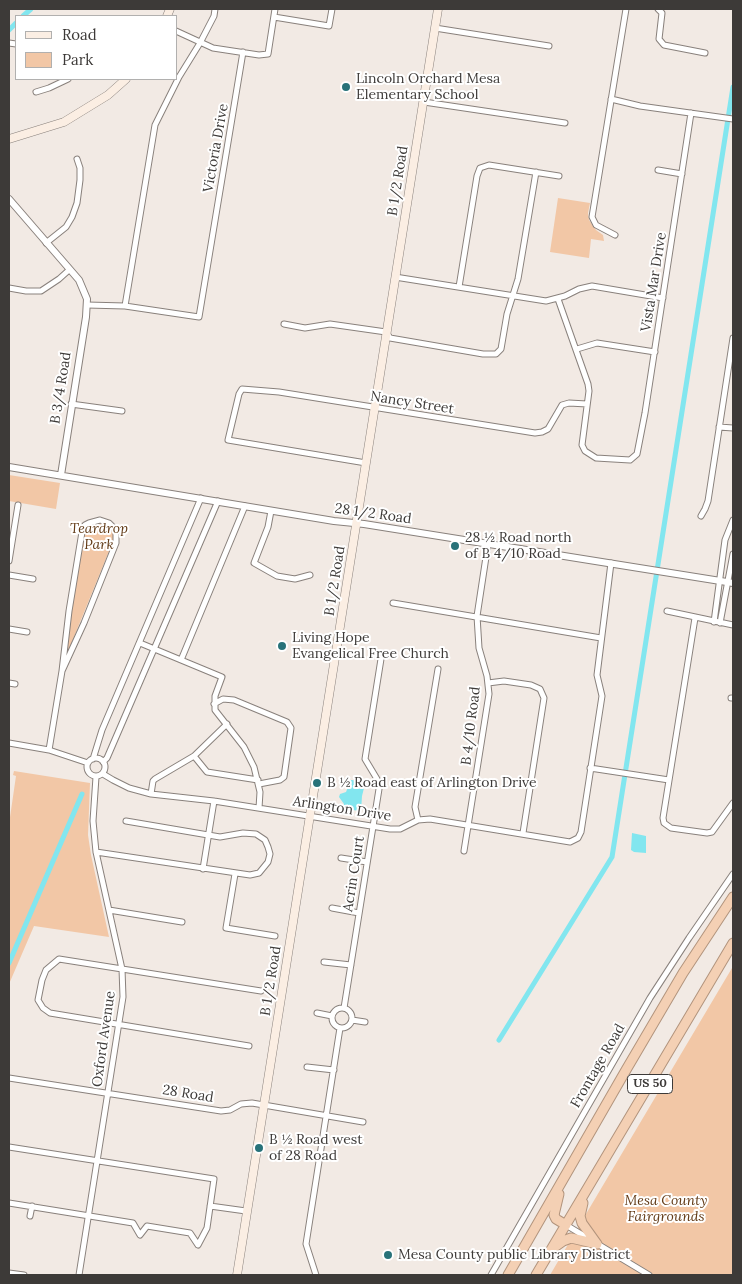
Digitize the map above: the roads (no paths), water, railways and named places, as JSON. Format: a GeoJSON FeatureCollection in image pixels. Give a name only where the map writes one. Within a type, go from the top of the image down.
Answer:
{"type":"FeatureCollection","features":[{"type":"Feature","properties":{"kind":"highway","name":"US 50"},"geometry":{"type":"LineString","coordinates":[[508,1275],[683,973],[733,897]]}},
{"type":"Feature","properties":{"kind":"highway","name":"US 50"},"geometry":{"type":"LineString","coordinates":[[536,1275],[733,943]]}},
{"type":"Feature","properties":{"kind":"highway"},"geometry":{"type":"LineString","coordinates":[[566,1225],[556,1219],[554,1212],[569,1170]]}},
{"type":"Feature","properties":{"kind":"highway"},"geometry":{"type":"LineString","coordinates":[[587,1190],[580,1216],[582,1223],[597,1244]]}},
{"type":"Feature","properties":{"kind":"highway"},"geometry":{"type":"LineString","coordinates":[[552,1249],[571,1238],[597,1244]]}},
{"type":"Feature","properties":{"kind":"main road","name":"B 1/2 Road"},"geometry":{"type":"LineString","coordinates":[[237,1275],[438,9]]}},
{"type":"Feature","properties":{"kind":"main road"},"geometry":{"type":"LineString","coordinates":[[9,139],[64,122],[108,95],[125,80]]}},
{"type":"Feature","properties":{"kind":"street"},"geometry":{"type":"LineString","coordinates":[[178,79],[200,43],[216,9]]}},
{"type":"Feature","properties":{"kind":"street"},"geometry":{"type":"LineString","coordinates":[[178,32],[213,48],[259,55],[268,54],[275,9]]}},
{"type":"Feature","properties":{"kind":"street"},"geometry":{"type":"LineString","coordinates":[[274,17],[330,26],[332,9]]}},
{"type":"Feature","properties":{"kind":"street"},"geometry":{"type":"LineString","coordinates":[[615,235],[596,225],[592,217],[626,9]]}},
{"type":"Feature","properties":{"kind":"street"},"geometry":{"type":"LineString","coordinates":[[658,9],[662,13],[659,39],[664,45],[705,53]]}},
{"type":"Feature","properties":{"kind":"street"},"geometry":{"type":"LineString","coordinates":[[435,28],[550,46]]}},
{"type":"Feature","properties":{"kind":"street","name":"Victoria Drive"},"geometry":{"type":"LineString","coordinates":[[125,306],[198,317],[243,52]]}},
{"type":"Feature","properties":{"kind":"street"},"geometry":{"type":"LineString","coordinates":[[9,198],[79,280],[85,292],[87,305],[125,306],[155,125],[178,80]]}},
{"type":"Feature","properties":{"kind":"street"},"geometry":{"type":"LineString","coordinates":[[36,92],[61,81]]}},
{"type":"Feature","properties":{"kind":"street"},"geometry":{"type":"LineString","coordinates":[[611,99],[640,106],[733,119]]}},
{"type":"Feature","properties":{"kind":"street"},"geometry":{"type":"LineString","coordinates":[[424,102],[565,124]]}},
{"type":"Feature","properties":{"kind":"street","name":"Vista Mar Drive"},"geometry":{"type":"LineString","coordinates":[[587,404],[582,437],[582,445],[585,451],[596,458],[612,460],[630,460],[637,454],[655,352],[691,113]]}},
{"type":"Feature","properties":{"kind":"street"},"geometry":{"type":"LineString","coordinates":[[46,243],[66,227],[72,217],[77,203],[80,179],[80,168],[77,159]]}},
{"type":"Feature","properties":{"kind":"street"},"geometry":{"type":"LineString","coordinates":[[459,287],[477,176],[480,168],[489,165],[559,176]]}},
{"type":"Feature","properties":{"kind":"street"},"geometry":{"type":"LineString","coordinates":[[658,170],[682,174]]}},
{"type":"Feature","properties":{"kind":"street"},"geometry":{"type":"LineString","coordinates":[[284,324],[306,328],[330,324],[386,332],[390,338],[483,354],[496,354],[502,349],[507,314],[518,279],[536,172]]}},
{"type":"Feature","properties":{"kind":"street"},"geometry":{"type":"LineString","coordinates":[[9,288],[41,291],[69,270]]}},
{"type":"Feature","properties":{"kind":"street"},"geometry":{"type":"LineString","coordinates":[[395,277],[546,301],[558,299],[579,289],[592,286],[663,298]]}},
{"type":"Feature","properties":{"kind":"street"},"geometry":{"type":"LineString","coordinates":[[558,299],[588,384],[587,404]]}},
{"type":"Feature","properties":{"kind":"street","name":"B 3/4 Road"},"geometry":{"type":"LineString","coordinates":[[61,475],[87,305]]}},
{"type":"Feature","properties":{"kind":"street"},"geometry":{"type":"LineString","coordinates":[[700,516],[708,501],[719,426],[731,366],[733,338]]}},
{"type":"Feature","properties":{"kind":"street"},"geometry":{"type":"LineString","coordinates":[[576,349],[597,343],[655,352]]}},
{"type":"Feature","properties":{"kind":"street","name":"Nancy Street"},"geometry":{"type":"LineString","coordinates":[[366,463],[228,440],[239,394],[242,389],[246,388],[535,433],[548,429],[562,404],[587,404]]}},
{"type":"Feature","properties":{"kind":"street"},"geometry":{"type":"LineString","coordinates":[[71,404],[122,411]]}},
{"type":"Feature","properties":{"kind":"street"},"geometry":{"type":"LineString","coordinates":[[719,426],[733,428]]}},
{"type":"Feature","properties":{"kind":"street","name":"28 1/2 Road"},"geometry":{"type":"LineString","coordinates":[[9,467],[271,511],[727,582]]}},
{"type":"Feature","properties":{"kind":"street"},"geometry":{"type":"LineString","coordinates":[[93,759],[103,762],[105,769],[103,774],[91,775],[88,771],[88,764],[93,759],[102,730],[201,498]]}},
{"type":"Feature","properties":{"kind":"street"},"geometry":{"type":"LineString","coordinates":[[103,762],[107,758],[218,501]]}},
{"type":"Feature","properties":{"kind":"street"},"geometry":{"type":"LineString","coordinates":[[9,561],[18,505]]}},
{"type":"Feature","properties":{"kind":"street"},"geometry":{"type":"LineString","coordinates":[[181,660],[245,506]]}},
{"type":"Feature","properties":{"kind":"street"},"geometry":{"type":"LineString","coordinates":[[271,511],[268,527],[254,563],[276,576],[295,579],[310,575]]}},
{"type":"Feature","properties":{"kind":"street"},"geometry":{"type":"LineString","coordinates":[[49,750],[82,532],[85,525],[94,521],[105,520],[116,532],[116,543],[84,623],[62,671]]}},
{"type":"Feature","properties":{"kind":"street"},"geometry":{"type":"LineString","coordinates":[[727,582],[725,540],[733,520]]}},
{"type":"Feature","properties":{"kind":"street","name":"B 4/10 Road"},"geometry":{"type":"LineString","coordinates":[[464,851],[486,711],[488,682],[479,648],[477,616],[488,544]]}},
{"type":"Feature","properties":{"kind":"street"},"geometry":{"type":"LineString","coordinates":[[717,623],[733,554]]}},
{"type":"Feature","properties":{"kind":"street"},"geometry":{"type":"LineString","coordinates":[[611,563],[597,675],[602,696],[590,768],[669,780]]}},
{"type":"Feature","properties":{"kind":"street"},"geometry":{"type":"LineString","coordinates":[[9,575],[33,579]]}},
{"type":"Feature","properties":{"kind":"street"},"geometry":{"type":"LineString","coordinates":[[393,603],[601,638]]}},
{"type":"Feature","properties":{"kind":"street"},"geometry":{"type":"LineString","coordinates":[[667,611],[733,625]]}},
{"type":"Feature","properties":{"kind":"street"},"geometry":{"type":"LineString","coordinates":[[695,618],[663,818],[664,823],[672,828],[712,832],[733,804]]}},
{"type":"Feature","properties":{"kind":"street"},"geometry":{"type":"LineString","coordinates":[[9,629],[27,632]]}},
{"type":"Feature","properties":{"kind":"street"},"geometry":{"type":"LineString","coordinates":[[140,643],[222,677],[214,704],[218,715],[244,747],[254,767],[258,782],[259,808]]}},
{"type":"Feature","properties":{"kind":"street","name":"Acrin Court"},"geometry":{"type":"LineString","coordinates":[[344,1008],[379,789],[377,779],[365,759],[381,659]]}},
{"type":"Feature","properties":{"kind":"street"},"geometry":{"type":"LineString","coordinates":[[418,820],[415,807],[438,669]]}},
{"type":"Feature","properties":{"kind":"street"},"geometry":{"type":"LineString","coordinates":[[488,682],[531,685],[540,689],[544,698],[523,833]]}},
{"type":"Feature","properties":{"kind":"street"},"geometry":{"type":"LineString","coordinates":[[194,756],[207,772],[258,782],[280,780],[284,777],[291,728],[287,722],[234,700],[224,699],[214,704]]}},
{"type":"Feature","properties":{"kind":"street"},"geometry":{"type":"LineString","coordinates":[[152,794],[153,781],[155,779],[194,756],[227,724]]}},
{"type":"Feature","properties":{"kind":"street"},"geometry":{"type":"LineString","coordinates":[[9,743],[49,750],[88,764]]}},
{"type":"Feature","properties":{"kind":"street","name":"Arlington Drive"},"geometry":{"type":"LineString","coordinates":[[103,774],[129,788],[152,794],[214,801],[400,829],[418,820],[430,819],[570,842],[578,838],[581,832],[590,768]]}},
{"type":"Feature","properties":{"kind":"street","name":"Oxford Avenue"},"geometry":{"type":"LineString","coordinates":[[79,1275],[123,997],[122,969],[96,852],[93,821],[96,776]]}},
{"type":"Feature","properties":{"kind":"street"},"geometry":{"type":"LineString","coordinates":[[204,869],[214,801]]}},
{"type":"Feature","properties":{"kind":"street"},"geometry":{"type":"LineString","coordinates":[[96,852],[250,875],[259,873],[268,862],[270,854],[265,840],[256,834],[243,833],[225,837],[126,821]]}},
{"type":"Feature","properties":{"kind":"street"},"geometry":{"type":"LineString","coordinates":[[341,858],[367,862]]}},
{"type":"Feature","properties":{"kind":"street"},"geometry":{"type":"LineString","coordinates":[[234,874],[226,928],[275,936]]}},
{"type":"Feature","properties":{"kind":"street","name":"Frontage Road"},"geometry":{"type":"LineString","coordinates":[[491,1275],[650,998],[733,874]]}},
{"type":"Feature","properties":{"kind":"street"},"geometry":{"type":"LineString","coordinates":[[332,908],[359,913]]}},
{"type":"Feature","properties":{"kind":"street"},"geometry":{"type":"LineString","coordinates":[[109,910],[182,922]]}},
{"type":"Feature","properties":{"kind":"street"},"geometry":{"type":"LineString","coordinates":[[249,1046],[50,1013],[43,1008],[38,1000],[42,980],[46,970],[59,959],[261,991]]}},
{"type":"Feature","properties":{"kind":"street"},"geometry":{"type":"LineString","coordinates":[[324,962],[351,965]]}},
{"type":"Feature","properties":{"kind":"street"},"geometry":{"type":"LineString","coordinates":[[344,1008],[350,1012],[352,1020],[348,1026],[340,1028],[334,1024],[332,1016],[336,1010],[344,1008]]}},
{"type":"Feature","properties":{"kind":"street"},"geometry":{"type":"LineString","coordinates":[[317,1013],[332,1016]]}},
{"type":"Feature","properties":{"kind":"street"},"geometry":{"type":"LineString","coordinates":[[352,1020],[365,1022]]}},
{"type":"Feature","properties":{"kind":"street"},"geometry":{"type":"LineString","coordinates":[[316,1275],[306,1244],[340,1028]]}},
{"type":"Feature","properties":{"kind":"street"},"geometry":{"type":"LineString","coordinates":[[306,1067],[334,1070]]}},
{"type":"Feature","properties":{"kind":"street","name":"28 Road"},"geometry":{"type":"LineString","coordinates":[[9,1078],[221,1111],[230,1110],[246,1103],[363,1122]]}},
{"type":"Feature","properties":{"kind":"street"},"geometry":{"type":"LineString","coordinates":[[9,1147],[214,1179],[207,1228],[198,1245],[190,1233],[147,1226],[140,1235],[133,1223],[9,1203]]}},
{"type":"Feature","properties":{"kind":"street"},"geometry":{"type":"LineString","coordinates":[[30,1216],[32,1206]]}},
{"type":"Feature","properties":{"kind":"street"},"geometry":{"type":"LineString","coordinates":[[210,1206],[246,1212]]}},
{"type":"Feature","properties":{"kind":"street"},"geometry":{"type":"LineString","coordinates":[[566,1225],[649,1275]]}},
{"type":"Feature","properties":{"kind":"street"},"geometry":{"type":"LineString","coordinates":[[9,1273],[24,1275]]}},
{"type":"Feature","properties":{"kind":"water"},"geometry":{"type":"Polygon","coordinates":[[[346,781],[364,782],[365,784],[361,811],[344,809],[344,804],[339,797],[340,794],[346,792],[348,787],[346,781]]]}},
{"type":"Feature","properties":{"kind":"water"},"geometry":{"type":"Polygon","coordinates":[[[632,833],[646,836],[646,853],[631,850],[632,833]]]}},
{"type":"Feature","properties":{"kind":"waterway"},"geometry":{"type":"LineString","coordinates":[[24,15],[31,9]]}},
{"type":"Feature","properties":{"kind":"waterway"},"geometry":{"type":"LineString","coordinates":[[9,30],[15,24]]}},
{"type":"Feature","properties":{"kind":"waterway"},"geometry":{"type":"LineString","coordinates":[[499,1040],[612,857],[733,87]]}},
{"type":"Feature","properties":{"kind":"waterway"},"geometry":{"type":"LineString","coordinates":[[9,963],[82,794]]}},
{"type":"Feature","properties":{"kind":"place","name":"Lincoln Orchard Mesa Elementary School"},"geometry":{"type":"Point","coordinates":[346,87]}},
{"type":"Feature","properties":{"kind":"place","name":"28 ½ Road north of B 4/10 Road"},"geometry":{"type":"Point","coordinates":[455,546]}},
{"type":"Feature","properties":{"kind":"place","name":"Living Hope Evangelical Free Church"},"geometry":{"type":"Point","coordinates":[282,646]}},
{"type":"Feature","properties":{"kind":"place","name":"B ½ Road east of Arlington Drive"},"geometry":{"type":"Point","coordinates":[317,783]}},
{"type":"Feature","properties":{"kind":"place","name":"B ½ Road west of 28 Road"},"geometry":{"type":"Point","coordinates":[259,1148]}},
{"type":"Feature","properties":{"kind":"place","name":"Mesa County public Library District"},"geometry":{"type":"Point","coordinates":[388,1255]}},
{"type":"Feature","properties":{"kind":"park label","name":"Teardrop Park"},"geometry":{"type":"Point","coordinates":[99,538]}},
{"type":"Feature","properties":{"kind":"park label","name":"Mesa County Fairgrounds"},"geometry":{"type":"Point","coordinates":[666,1210]}}]}
